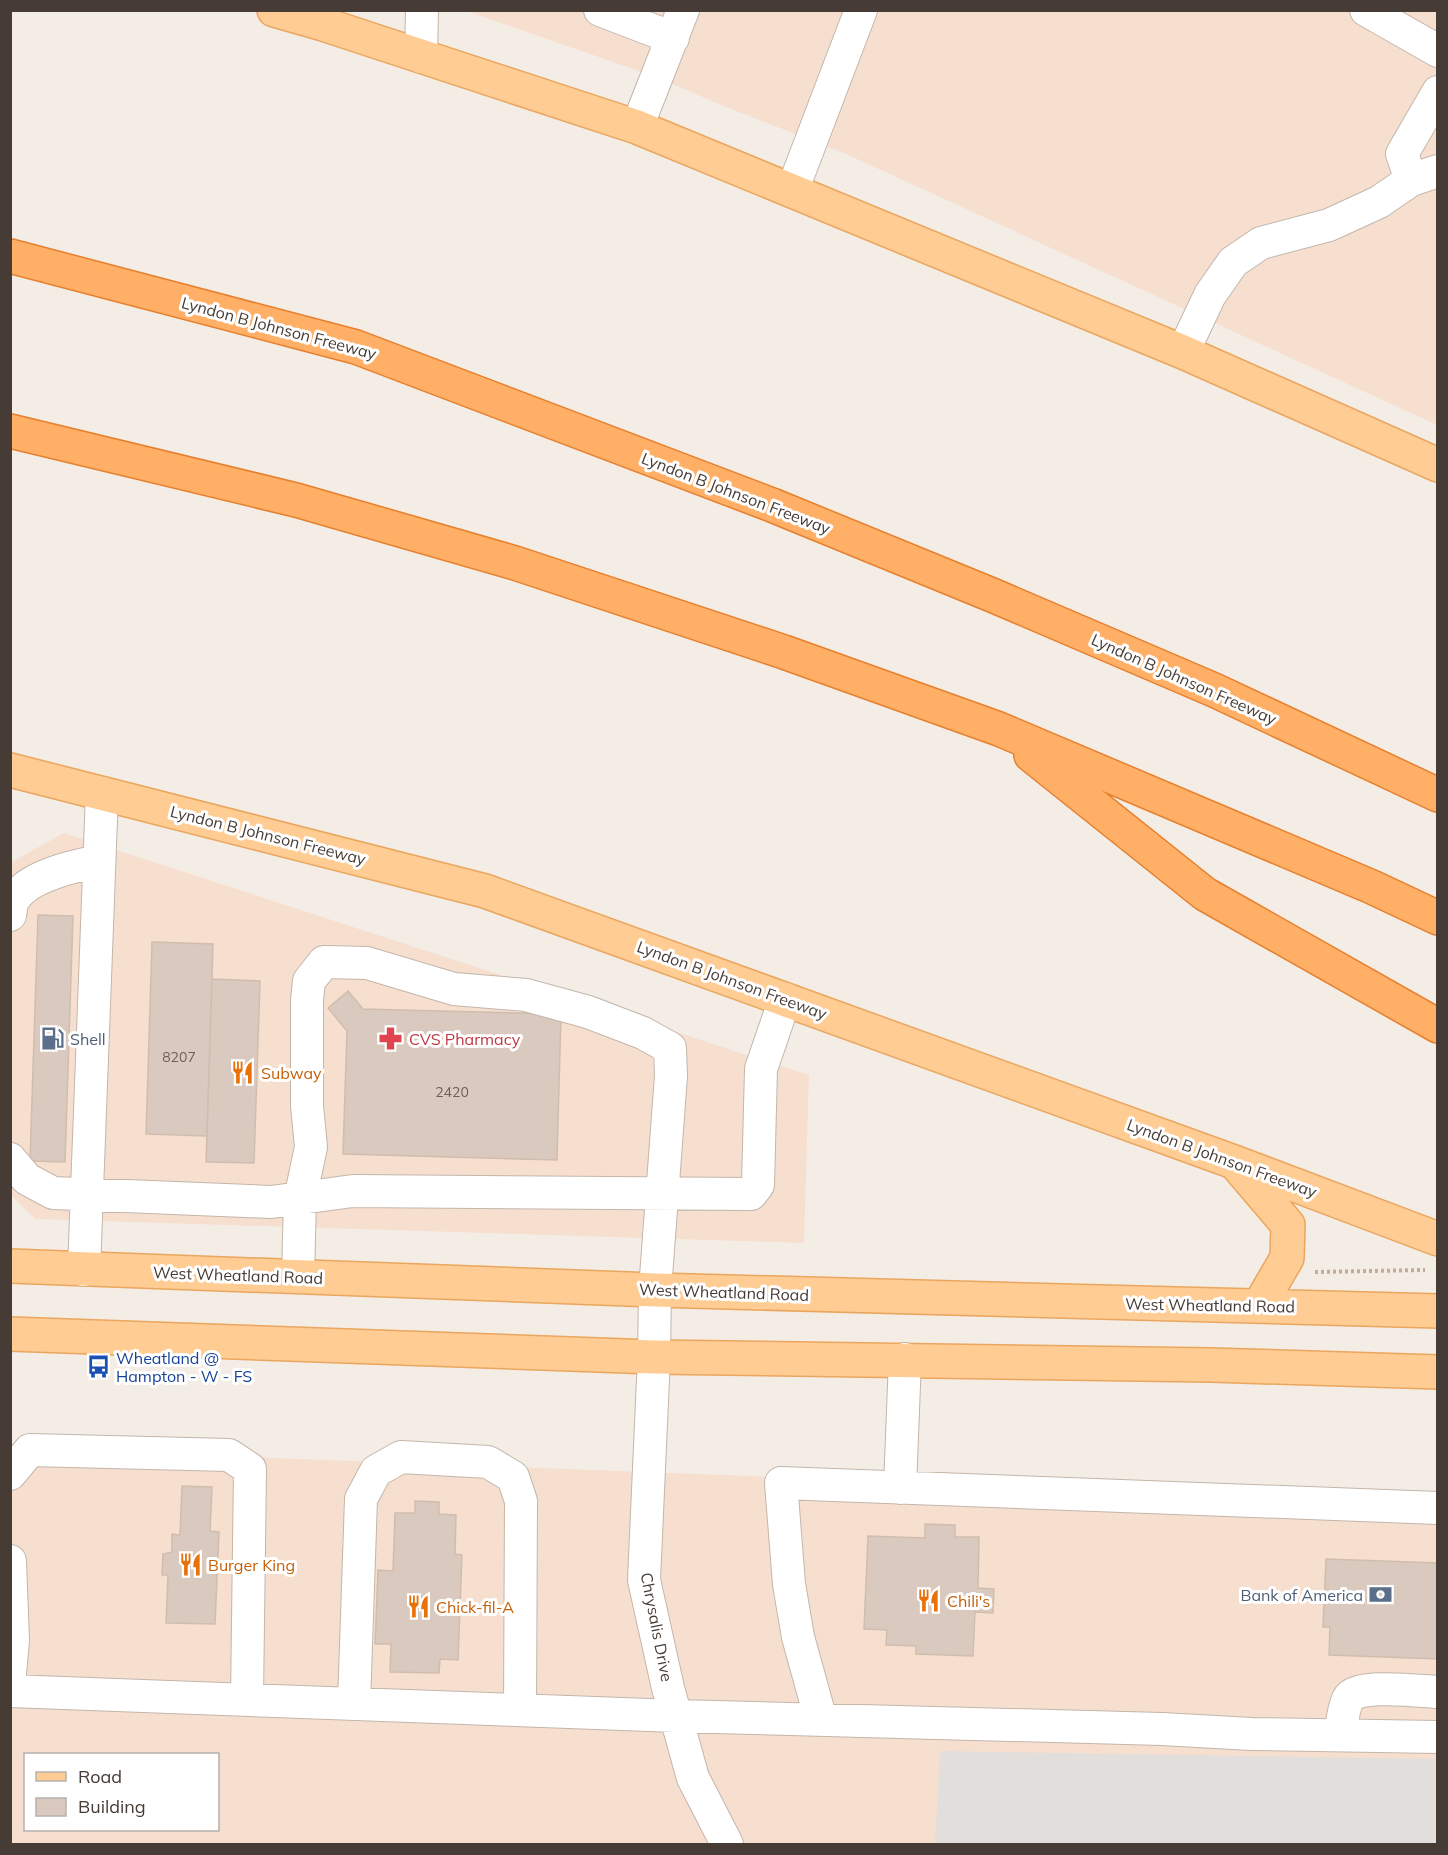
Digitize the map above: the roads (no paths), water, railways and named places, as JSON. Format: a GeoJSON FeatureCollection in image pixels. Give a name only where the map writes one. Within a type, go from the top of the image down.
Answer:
{"type":"FeatureCollection","features":[{"type":"Feature","properties":{"kind":"highway","name":"Lyndon B Johnson Freeway"},"geometry":{"type":"LineString","coordinates":[[10,255],[356,346],[772,505],[992,595],[1214,690],[1437,795]]}},
{"type":"Feature","properties":{"kind":"highway"},"geometry":{"type":"LineString","coordinates":[[10,431],[296,500],[515,563],[784,652],[999,729],[1372,887],[1437,918]]}},
{"type":"Feature","properties":{"kind":"highway"},"geometry":{"type":"LineString","coordinates":[[999,729],[1204,894],[1437,1026]]}},
{"type":"Feature","properties":{"kind":"main road"},"geometry":{"type":"LineString","coordinates":[[274,10],[324,17],[422,57],[637,127],[1183,352],[1437,465]]}},
{"type":"Feature","properties":{"kind":"main road","name":"Lyndon B Johnson Freeway"},"geometry":{"type":"LineString","coordinates":[[10,770],[485,891],[1234,1162],[1437,1239]]}},
{"type":"Feature","properties":{"kind":"main road"},"geometry":{"type":"LineString","coordinates":[[1234,1162],[1288,1225],[1287,1258],[1259,1306]]}},
{"type":"Feature","properties":{"kind":"main road","name":"West Wheatland Road"},"geometry":{"type":"LineString","coordinates":[[10,1266],[655,1290],[1437,1311]]}},
{"type":"Feature","properties":{"kind":"main road"},"geometry":{"type":"LineString","coordinates":[[10,1334],[654,1357],[905,1359],[1437,1372]]}},
{"type":"Feature","properties":{"kind":"street"},"geometry":{"type":"LineString","coordinates":[[422,10],[422,57]]}},
{"type":"Feature","properties":{"kind":"street"},"geometry":{"type":"LineString","coordinates":[[600,10],[678,24],[637,127]]}},
{"type":"Feature","properties":{"kind":"street"},"geometry":{"type":"LineString","coordinates":[[792,191],[861,10]]}},
{"type":"Feature","properties":{"kind":"street"},"geometry":{"type":"LineString","coordinates":[[1366,10],[1437,51]]}},
{"type":"Feature","properties":{"kind":"street"},"geometry":{"type":"LineString","coordinates":[[1183,352],[1210,295],[1233,262],[1261,243],[1329,225],[1379,202],[1424,176],[1402,154],[1437,92]]}},
{"type":"Feature","properties":{"kind":"street"},"geometry":{"type":"LineString","coordinates":[[84,1270],[102,793]]}},
{"type":"Feature","properties":{"kind":"street"},"geometry":{"type":"LineString","coordinates":[[10,915],[13,901],[32,881],[71,867],[99,861]]}},
{"type":"Feature","properties":{"kind":"street","name":"Chrysalis Drive"},"geometry":{"type":"LineString","coordinates":[[300,1199],[311,1147],[307,1106],[309,981],[324,962],[367,963],[454,989],[526,995],[588,1012],[643,1033],[670,1048],[655,1290],[644,1580],[693,1778],[727,1845]]}},
{"type":"Feature","properties":{"kind":"street"},"geometry":{"type":"LineString","coordinates":[[10,1159],[27,1179],[53,1193],[271,1202],[353,1191],[751,1194],[758,1185],[760,1069],[785,999]]}},
{"type":"Feature","properties":{"kind":"street"},"geometry":{"type":"LineString","coordinates":[[298,1277],[300,1199]]}},
{"type":"Feature","properties":{"kind":"street"},"geometry":{"type":"LineString","coordinates":[[900,1488],[905,1359]]}},
{"type":"Feature","properties":{"kind":"street"},"geometry":{"type":"LineString","coordinates":[[10,1474],[30,1450],[229,1455],[250,1469],[247,1699]]}},
{"type":"Feature","properties":{"kind":"street"},"geometry":{"type":"LineString","coordinates":[[354,1704],[361,1499],[376,1471],[401,1457],[488,1462],[513,1477],[521,1501],[520,1710]]}},
{"type":"Feature","properties":{"kind":"street"},"geometry":{"type":"LineString","coordinates":[[821,1720],[798,1637],[789,1584],[781,1483],[1437,1508]]}},
{"type":"Feature","properties":{"kind":"street"},"geometry":{"type":"LineString","coordinates":[[10,1561],[14,1640],[10,1674]]}},
{"type":"Feature","properties":{"kind":"street"},"geometry":{"type":"LineString","coordinates":[[1340,1735],[1348,1698],[1355,1691],[1368,1689],[1437,1692]]}},
{"type":"Feature","properties":{"kind":"street"},"geometry":{"type":"LineString","coordinates":[[10,1691],[676,1716],[1162,1729],[1251,1734],[1437,1737]]}},
{"type":"Feature","properties":{"kind":"place","name":"Shell"},"geometry":{"type":"Point","coordinates":[52,1039]}},
{"type":"Feature","properties":{"kind":"place","name":"CVS Pharmacy"},"geometry":{"type":"Point","coordinates":[391,1039]}},
{"type":"Feature","properties":{"kind":"place","name":"Subway"},"geometry":{"type":"Point","coordinates":[243,1073]}},
{"type":"Feature","properties":{"kind":"place","name":"Wheatland @ Hampton - W - FS"},"geometry":{"type":"Point","coordinates":[98,1367]}},
{"type":"Feature","properties":{"kind":"place","name":"Burger King"},"geometry":{"type":"Point","coordinates":[190,1565]}},
{"type":"Feature","properties":{"kind":"place","name":"Bank of America"},"geometry":{"type":"Point","coordinates":[1381,1595]}},
{"type":"Feature","properties":{"kind":"place","name":"Chili's"},"geometry":{"type":"Point","coordinates":[929,1601]}},
{"type":"Feature","properties":{"kind":"place","name":"Chick-fil-A"},"geometry":{"type":"Point","coordinates":[418,1607]}}]}
